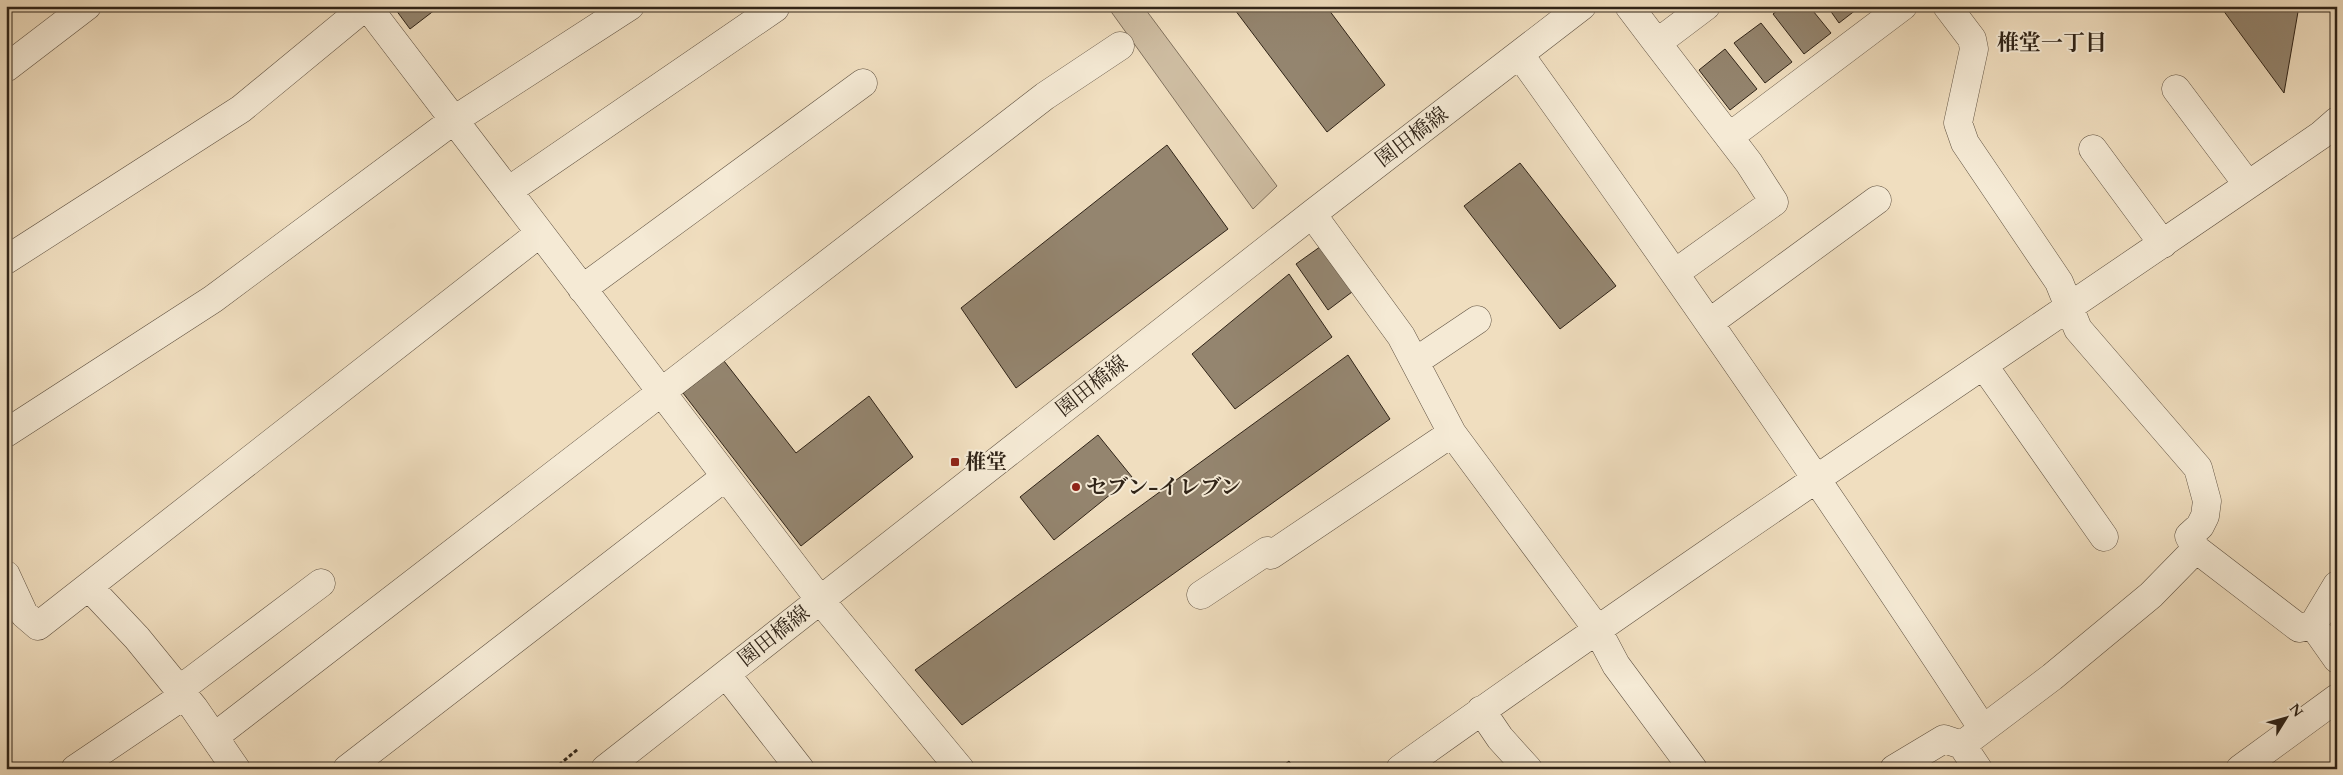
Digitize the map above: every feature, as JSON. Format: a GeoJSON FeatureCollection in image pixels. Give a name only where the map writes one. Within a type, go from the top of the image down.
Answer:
{"type":"FeatureCollection","features":[{"type":"Feature","properties":{"kind":"street"},"geometry":{"type":"LineString","coordinates":[[6,68],[87,6]]}},
{"type":"Feature","properties":{"kind":"street"},"geometry":{"type":"LineString","coordinates":[[6,260],[241,109],[367,6],[820,600],[960,769]]}},
{"type":"Feature","properties":{"kind":"street"},"geometry":{"type":"LineString","coordinates":[[6,433],[213,299],[454,120],[630,6]]}},
{"type":"Feature","properties":{"kind":"street"},"geometry":{"type":"LineString","coordinates":[[508,190],[775,8],[774,6]]}},
{"type":"Feature","properties":{"kind":"street","name":"園田橋線"},"geometry":{"type":"LineString","coordinates":[[605,769],[634,760],[726,674],[1312,214],[1582,6]]}},
{"type":"Feature","properties":{"kind":"street"},"geometry":{"type":"LineString","coordinates":[[1629,6],[1729,137],[1774,202],[1675,273]]}},
{"type":"Feature","properties":{"kind":"street"},"geometry":{"type":"LineString","coordinates":[[1657,43],[1706,6]]}},
{"type":"Feature","properties":{"kind":"street"},"geometry":{"type":"LineString","coordinates":[[1729,137],[1903,6]]}},
{"type":"Feature","properties":{"kind":"street"},"geometry":{"type":"LineString","coordinates":[[1947,6],[1972,39],[1974,49],[1958,123],[1965,143],[2059,282],[2078,329],[2198,468],[2207,501],[2200,526],[2189,536],[2196,549],[2299,628],[2313,625],[2337,585]]}},
{"type":"Feature","properties":{"kind":"street"},"geometry":{"type":"LineString","coordinates":[[214,737],[1045,96],[1120,46]]}},
{"type":"Feature","properties":{"kind":"street"},"geometry":{"type":"LineString","coordinates":[[1520,55],[1675,273],[1816,480],[1973,737],[1978,769]]}},
{"type":"Feature","properties":{"kind":"street"},"geometry":{"type":"LineString","coordinates":[[582,288],[863,83]]}},
{"type":"Feature","properties":{"kind":"street"},"geometry":{"type":"LineString","coordinates":[[2176,89],[2248,185]]}},
{"type":"Feature","properties":{"kind":"street"},"geometry":{"type":"LineString","coordinates":[[1400,769],[1597,629],[2163,244],[2321,135],[2337,121]]}},
{"type":"Feature","properties":{"kind":"street"},"geometry":{"type":"LineString","coordinates":[[2093,149],[2163,244]]}},
{"type":"Feature","properties":{"kind":"street"},"geometry":{"type":"LineString","coordinates":[[1709,323],[1877,200]]}},
{"type":"Feature","properties":{"kind":"street"},"geometry":{"type":"LineString","coordinates":[[1312,214],[1402,336],[1452,433],[1597,629],[1616,665],[1693,769]]}},
{"type":"Feature","properties":{"kind":"street"},"geometry":{"type":"LineString","coordinates":[[6,575],[15,620],[38,626],[540,234]]}},
{"type":"Feature","properties":{"kind":"street"},"geometry":{"type":"LineString","coordinates":[[1416,361],[1477,320]]}},
{"type":"Feature","properties":{"kind":"street"},"geometry":{"type":"LineString","coordinates":[[1984,366],[2104,537]]}},
{"type":"Feature","properties":{"kind":"street"},"geometry":{"type":"LineString","coordinates":[[1201,595],[1267,551],[1271,555],[1452,433]]}},
{"type":"Feature","properties":{"kind":"street"},"geometry":{"type":"LineString","coordinates":[[347,769],[725,477]]}},
{"type":"Feature","properties":{"kind":"street"},"geometry":{"type":"LineString","coordinates":[[1894,769],[1944,739],[1973,737],[2052,677],[2151,595],[2196,549]]}},
{"type":"Feature","properties":{"kind":"street"},"geometry":{"type":"LineString","coordinates":[[75,769],[181,693],[321,583]]}},
{"type":"Feature","properties":{"kind":"street"},"geometry":{"type":"LineString","coordinates":[[88,587],[137,638],[181,693],[236,769]]}},
{"type":"Feature","properties":{"kind":"street"},"geometry":{"type":"LineString","coordinates":[[2313,625],[2337,659]]}},
{"type":"Feature","properties":{"kind":"street"},"geometry":{"type":"LineString","coordinates":[[726,674],[800,769]]}},
{"type":"Feature","properties":{"kind":"street"},"geometry":{"type":"LineString","coordinates":[[2240,769],[2337,698]]}},
{"type":"Feature","properties":{"kind":"street"},"geometry":{"type":"LineString","coordinates":[[1481,710],[1500,738],[1528,769]]}},
{"type":"Feature","properties":{"kind":"shaded area"},"geometry":{"type":"Polygon","coordinates":[[[1107,6],[1143,6],[1277,186],[1253,209],[1107,6]]]}},
{"type":"Feature","properties":{"kind":"building"},"geometry":{"type":"Polygon","coordinates":[[[393,6],[440,6],[410,29],[393,6]]]}},
{"type":"Feature","properties":{"kind":"building"},"geometry":{"type":"Polygon","coordinates":[[[1232,6],[1326,6],[1385,85],[1327,132],[1232,6]]]}},
{"type":"Feature","properties":{"kind":"building"},"geometry":{"type":"Polygon","coordinates":[[[1783,6],[1809,6],[1831,33],[1804,54],[1773,14],[1783,6]]]}},
{"type":"Feature","properties":{"kind":"building"},"geometry":{"type":"Polygon","coordinates":[[[1827,6],[1861,6],[1839,23],[1827,6]]]}},
{"type":"Feature","properties":{"kind":"building"},"geometry":{"type":"Polygon","coordinates":[[[2220,6],[2299,6],[2284,93],[2220,6]]]}},
{"type":"Feature","properties":{"kind":"building"},"geometry":{"type":"Polygon","coordinates":[[[1761,23],[1792,62],[1765,83],[1734,43],[1761,23]]]}},
{"type":"Feature","properties":{"kind":"building"},"geometry":{"type":"Polygon","coordinates":[[[1725,49],[1757,89],[1730,110],[1699,70],[1725,49]]]}},
{"type":"Feature","properties":{"kind":"building"},"geometry":{"type":"Polygon","coordinates":[[[1167,145],[1228,229],[1016,388],[961,308],[1167,145]]]}},
{"type":"Feature","properties":{"kind":"building"},"geometry":{"type":"Polygon","coordinates":[[[1520,163],[1616,286],[1560,329],[1464,206],[1520,163]]]}},
{"type":"Feature","properties":{"kind":"building"},"geometry":{"type":"Polygon","coordinates":[[[1324,244],[1356,289],[1328,310],[1296,264],[1324,244]]]}},
{"type":"Feature","properties":{"kind":"building"},"geometry":{"type":"Polygon","coordinates":[[[1289,274],[1332,337],[1235,409],[1192,354],[1289,274]]]}},
{"type":"Feature","properties":{"kind":"building"},"geometry":{"type":"Polygon","coordinates":[[[1348,355],[1390,419],[962,725],[915,670],[1348,355]]]}},
{"type":"Feature","properties":{"kind":"building"},"geometry":{"type":"Polygon","coordinates":[[[724,361],[796,453],[869,396],[913,457],[801,546],[683,393],[724,361]]]}},
{"type":"Feature","properties":{"kind":"building","name":"セブン-イレブン"},"geometry":{"type":"Polygon","coordinates":[[[1098,435],[1132,477],[1054,540],[1020,497],[1098,435]]]}},
{"type":"Feature","properties":{"kind":"building"},"geometry":{"type":"Polygon","coordinates":[[[1289,761],[1294,769],[1279,769],[1289,761]]]}},
{"type":"Feature","properties":{"kind":"place","name":"椎堂"},"geometry":{"type":"Point","coordinates":[955,462]}},
{"type":"Feature","properties":{"kind":"place","name":"セブン-イレブン"},"geometry":{"type":"Point","coordinates":[1076,487]}},
{"type":"Feature","properties":{"kind":"district","name":"椎堂一丁目"},"geometry":{"type":"Point","coordinates":[2052,43]}}]}
